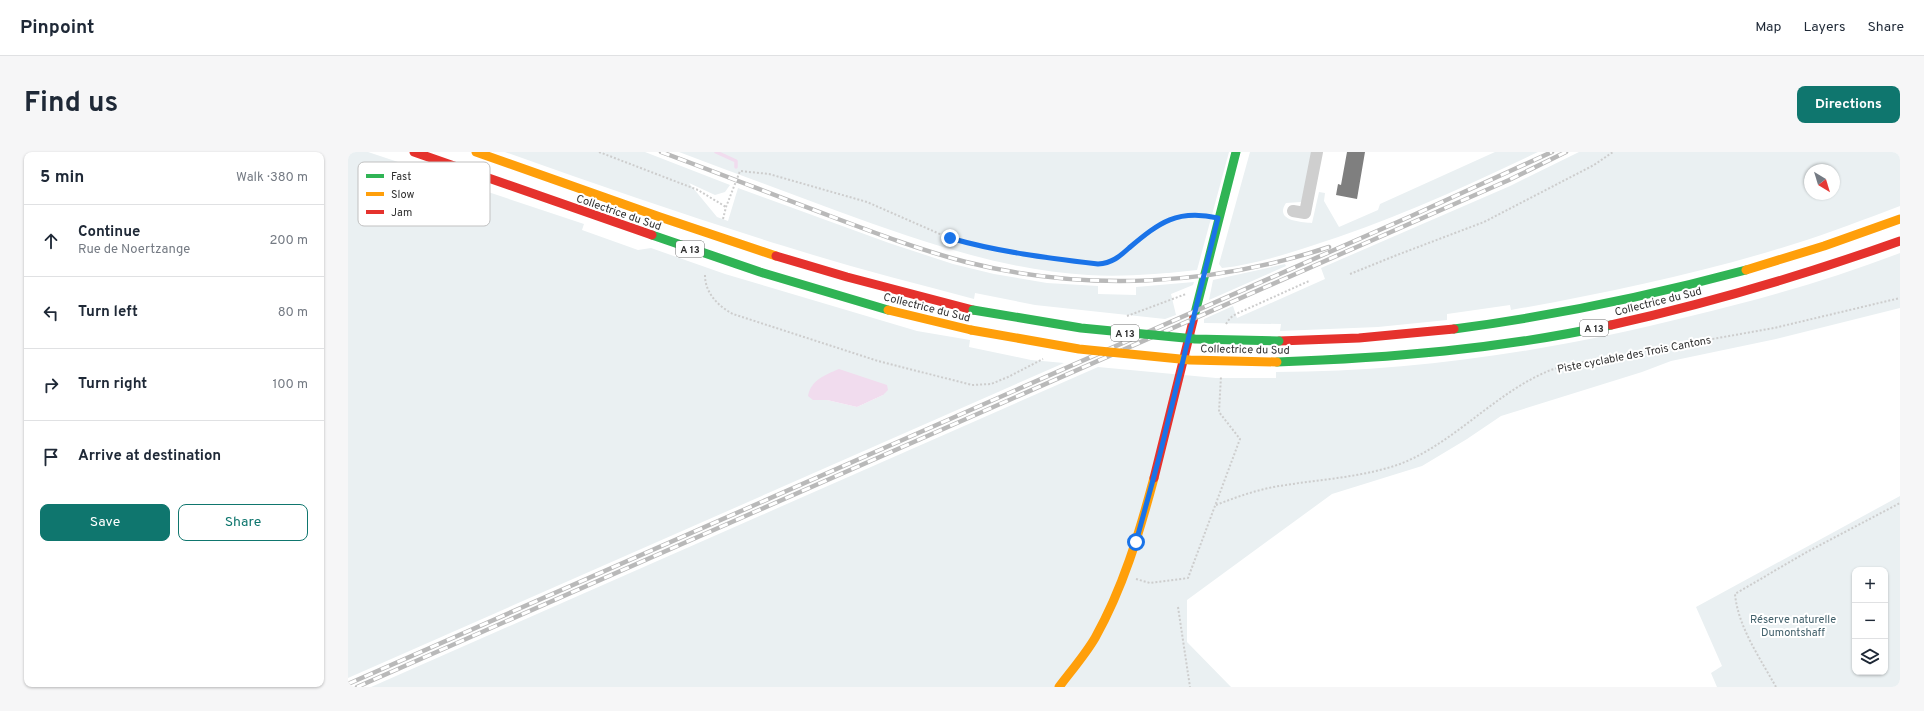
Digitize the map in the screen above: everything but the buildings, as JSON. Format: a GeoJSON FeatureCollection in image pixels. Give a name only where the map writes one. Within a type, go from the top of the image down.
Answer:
{"type":"FeatureCollection","features":[{"type":"Feature","properties":{"kind":"main road","name":"Collectrice du Sud"},"geometry":{"type":"LineString","coordinates":[[414,152],[442,162]]}},
{"type":"Feature","properties":{"kind":"main road","name":"Collectrice du Sud"},"geometry":{"type":"LineString","coordinates":[[476,152],[693,230],[847,279],[973,310],[1089,329],[1195,340],[1279,341],[1378,337],[1483,327],[1609,304],[1720,277],[1794,256],[1900,220]]}},
{"type":"Feature","properties":{"kind":"main road"},"geometry":{"type":"LineString","coordinates":[[1059,687],[1094,639],[1112,605],[1136,542],[1159,458],[1218,218],[1236,152]]}},
{"type":"Feature","properties":{"kind":"main road","name":"Collectrice du Sud"},"geometry":{"type":"LineString","coordinates":[[490,179],[689,249],[845,299],[971,330],[1079,349],[1190,360],[1277,362],[1370,358],[1487,346],[1612,325],[1730,296],[1806,273],[1900,241]]}},
{"type":"Feature","properties":{"kind":"street"},"geometry":{"type":"LineString","coordinates":[[1293,211],[1305,213],[1317,152]]}},
{"type":"Feature","properties":{"kind":"path"},"geometry":{"type":"LineString","coordinates":[[598,152],[698,190],[726,207]]}},
{"type":"Feature","properties":{"kind":"path"},"geometry":{"type":"LineString","coordinates":[[1350,274],[1484,222],[1594,165],[1612,152]]}},
{"type":"Feature","properties":{"kind":"path"},"geometry":{"type":"LineString","coordinates":[[723,219],[740,171],[769,174],[866,202],[950,238],[983,247],[1026,255],[1098,264],[1108,264],[1116,259],[1150,230],[1166,221],[1182,216],[1200,214],[1218,218]]}},
{"type":"Feature","properties":{"kind":"path"},"geometry":{"type":"LineString","coordinates":[[1226,324],[1230,318],[1236,314],[1309,281]]}},
{"type":"Feature","properties":{"kind":"path","name":"Piste cyclable des Trois Cantons"},"geometry":{"type":"LineString","coordinates":[[1216,505],[1243,495],[1285,485],[1341,478],[1400,464],[1426,451],[1524,384],[1547,372],[1572,364],[1774,328],[1900,298]]}},
{"type":"Feature","properties":{"kind":"path"},"geometry":{"type":"LineString","coordinates":[[1135,578],[1150,582],[1188,578],[1240,439],[1219,412],[1220,378]]}},
{"type":"Feature","properties":{"kind":"path"},"geometry":{"type":"LineString","coordinates":[[1776,687],[1745,631],[1736,605],[1735,594],[1805,553],[1900,503]]}},
{"type":"Feature","properties":{"kind":"path"},"geometry":{"type":"LineString","coordinates":[[1178,607],[1190,687]]}},
{"type":"Feature","properties":{"kind":"green space"},"geometry":{"type":"Polygon","coordinates":[[[348,152],[368,152],[398,162],[358,162],[358,226],[490,226],[490,193],[584,224],[582,230],[638,250],[651,248],[725,274],[917,331],[970,340],[969,347],[1031,360],[1064,363],[348,678],[348,152]],[[883,395],[813,400],[827,400],[857,407],[883,395]]]}},
{"type":"Feature","properties":{"kind":"green space"},"geometry":{"type":"Polygon","coordinates":[[[505,152],[645,152],[730,185],[725,192],[715,195],[689,183],[717,217],[728,221],[738,188],[889,243],[953,264],[994,274],[1047,283],[1098,286],[1098,294],[1136,295],[1136,287],[1194,282],[1193,285],[1171,294],[1176,315],[1165,319],[1035,305],[975,293],[974,299],[855,267],[749,235],[574,177],[505,152]]]}},
{"type":"Feature","properties":{"kind":"green space"},"geometry":{"type":"Polygon","coordinates":[[[679,152],[1229,152],[1197,270],[1115,276],[1056,272],[993,261],[870,223],[679,152]]]}},
{"type":"Feature","properties":{"kind":"green space"},"geometry":{"type":"Polygon","coordinates":[[[1250,152],[1317,152],[1309,195],[1301,202],[1286,203],[1283,209],[1283,214],[1286,217],[1296,221],[1312,223],[1319,192],[1325,193],[1324,201],[1339,227],[1378,210],[1380,204],[1495,152],[1538,152],[1454,191],[1340,237],[1279,256],[1244,265],[1222,268],[1219,264],[1250,152]]]}},
{"type":"Feature","properties":{"kind":"green space"},"geometry":{"type":"Polygon","coordinates":[[[1579,152],[1900,152],[1900,206],[1807,240],[1689,273],[1583,297],[1511,310],[1510,305],[1447,314],[1447,320],[1378,327],[1280,331],[1281,324],[1204,323],[1204,319],[1233,306],[1237,318],[1325,279],[1321,268],[1510,186],[1579,152]]]}},
{"type":"Feature","properties":{"kind":"green space"},"geometry":{"type":"Polygon","coordinates":[[[1900,253],[1900,308],[1776,339],[1671,361],[1642,372],[1501,416],[1467,439],[1422,466],[1332,494],[1187,600],[1187,642],[1231,687],[371,687],[1098,367],[1216,378],[1276,378],[1276,372],[1381,368],[1485,357],[1589,339],[1718,309],[1823,280],[1900,253]]]}},
{"type":"Feature","properties":{"kind":"green space"},"geometry":{"type":"Polygon","coordinates":[[[1285,264],[1286,266],[1209,300],[1213,280],[1285,264]]]}},
{"type":"Feature","properties":{"kind":"green space","name":"Réserve naturelle Dumontshaff"},"geometry":{"type":"Polygon","coordinates":[[[1900,496],[1900,687],[1717,687],[1711,673],[1722,666],[1696,607],[1900,496]]]}},
{"type":"Feature","properties":{"kind":"shaded area"},"geometry":{"type":"Polygon","coordinates":[[[839,369],[887,385],[888,390],[883,395],[857,407],[827,400],[813,400],[808,396],[815,382],[839,369]]]}},
{"type":"Feature","properties":{"kind":"waterway"},"geometry":{"type":"LineString","coordinates":[[716,152],[736,161],[736,167]]}},
{"type":"Feature","properties":{"kind":"railway"},"geometry":{"type":"LineString","coordinates":[[661,152],[898,241],[966,262],[1011,272],[1056,278],[1102,281],[1194,277],[1240,270],[1285,260],[1329,247]]}},
{"type":"Feature","properties":{"kind":"railway"},"geometry":{"type":"LineString","coordinates":[[348,684],[1409,217],[1552,152]]}},
{"type":"Feature","properties":{"kind":"railway"},"geometry":{"type":"LineString","coordinates":[[357,687],[1509,180],[1566,152]]}},
{"type":"Feature","properties":{"kind":"traffic: fast"},"geometry":{"type":"LineString","coordinates":[[1194,317],[1236,152]]}},
{"type":"Feature","properties":{"kind":"traffic: fast"},"geometry":{"type":"LineString","coordinates":[[652,235],[760,272],[888,310]]}},
{"type":"Feature","properties":{"kind":"traffic: fast"},"geometry":{"type":"LineString","coordinates":[[1454,329],[1528,318],[1601,304],[1746,270]]}},
{"type":"Feature","properties":{"kind":"traffic: fast"},"geometry":{"type":"LineString","coordinates":[[973,310],[1081,328],[1195,339],[1279,341]]}},
{"type":"Feature","properties":{"kind":"traffic: fast"},"geometry":{"type":"LineString","coordinates":[[1277,362],[1361,358],[1445,351],[1528,340],[1611,325]]}},
{"type":"Feature","properties":{"kind":"traffic: slow"},"geometry":{"type":"LineString","coordinates":[[476,152],[776,256]]}},
{"type":"Feature","properties":{"kind":"traffic: slow"},"geometry":{"type":"LineString","coordinates":[[1746,270],[1824,246],[1900,219]]}},
{"type":"Feature","properties":{"kind":"traffic: slow"},"geometry":{"type":"LineString","coordinates":[[888,310],[971,330]]}},
{"type":"Feature","properties":{"kind":"traffic: slow"},"geometry":{"type":"LineString","coordinates":[[971,330],[1079,349],[1190,360],[1277,362]]}},
{"type":"Feature","properties":{"kind":"traffic: slow"},"geometry":{"type":"LineString","coordinates":[[1059,687],[1095,638],[1114,600],[1136,540],[1154,478]]}},
{"type":"Feature","properties":{"kind":"traffic: jam"},"geometry":{"type":"LineString","coordinates":[[414,152],[443,162]]}},
{"type":"Feature","properties":{"kind":"traffic: jam"},"geometry":{"type":"LineString","coordinates":[[490,179],[652,235]]}},
{"type":"Feature","properties":{"kind":"traffic: jam"},"geometry":{"type":"LineString","coordinates":[[1611,325],[1757,288],[1900,241]]}},
{"type":"Feature","properties":{"kind":"traffic: jam"},"geometry":{"type":"LineString","coordinates":[[776,256],[847,277],[973,310]]}},
{"type":"Feature","properties":{"kind":"traffic: jam"},"geometry":{"type":"LineString","coordinates":[[1154,478],[1194,317]]}},
{"type":"Feature","properties":{"kind":"traffic: jam"},"geometry":{"type":"LineString","coordinates":[[1279,341],[1359,338],[1454,329]]}},
{"type":"Feature","properties":{"kind":"route"},"geometry":{"type":"LineString","coordinates":[[950,238],[983,247],[1026,255],[1108,264],[1150,230],[1166,221],[1182,216],[1200,214],[1218,218],[1159,458],[1136,542]]}}]}
